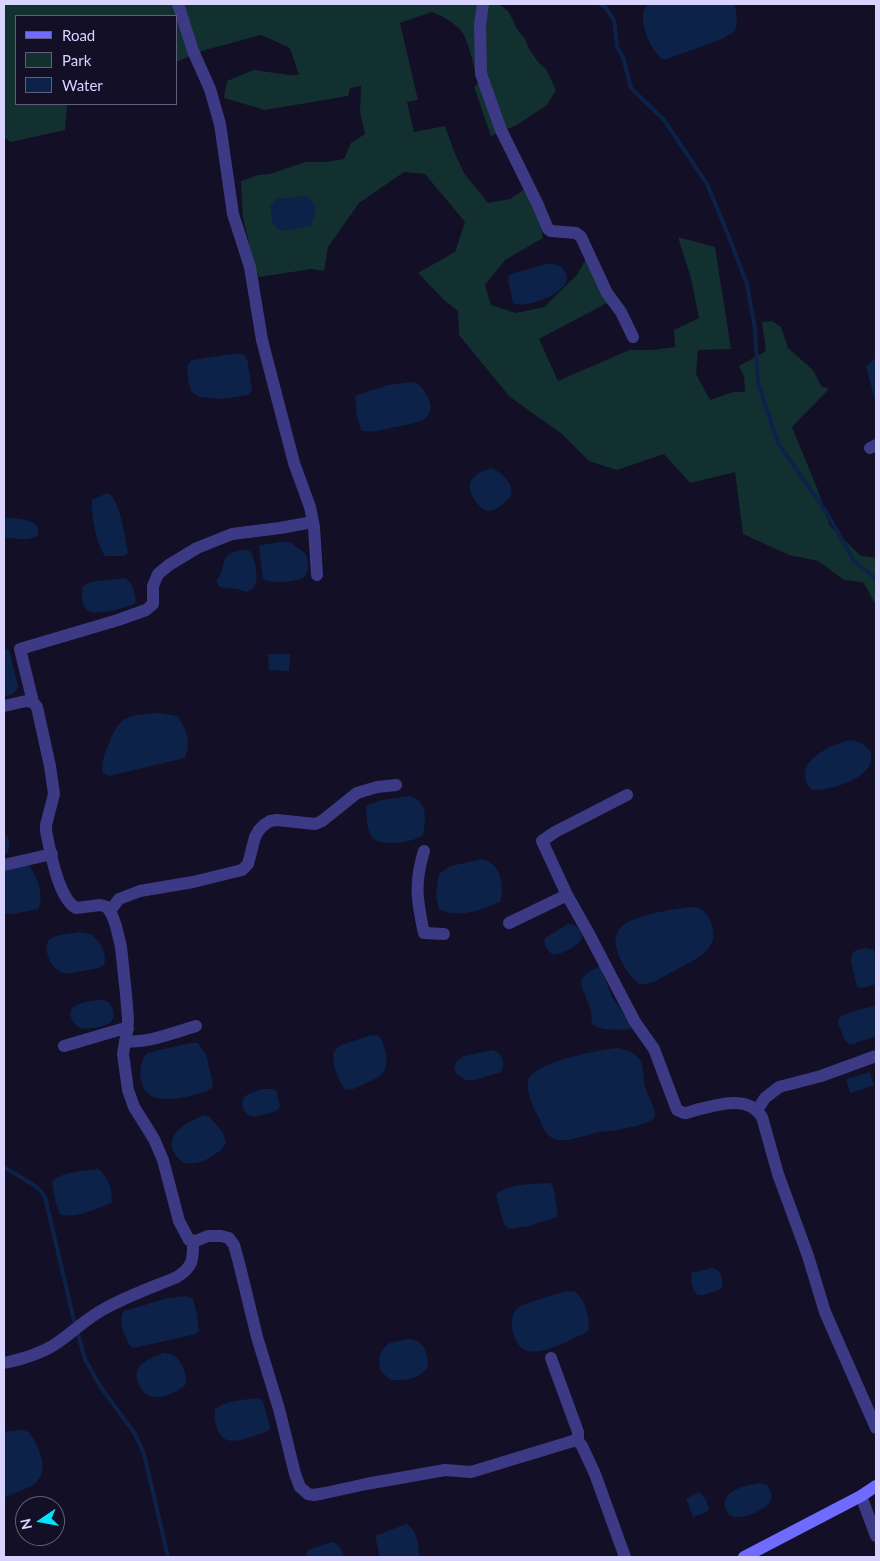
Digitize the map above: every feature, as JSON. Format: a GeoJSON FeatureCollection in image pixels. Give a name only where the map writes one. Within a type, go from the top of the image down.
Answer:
{"type":"FeatureCollection","features":[{"type":"Feature","properties":{"kind":"main road"},"geometry":{"type":"LineString","coordinates":[[744,1557],[861,1496],[876,1486]]}},
{"type":"Feature","properties":{"kind":"street"},"geometry":{"type":"LineString","coordinates":[[178,4],[193,50],[210,90],[220,124],[230,199],[250,267],[262,340],[294,463],[310,507],[317,575]]}},
{"type":"Feature","properties":{"kind":"street"},"geometry":{"type":"LineString","coordinates":[[483,4],[480,24],[481,74],[501,130],[548,229],[552,232],[576,233],[581,237],[607,293],[621,312],[633,337]]}},
{"type":"Feature","properties":{"kind":"street"},"geometry":{"type":"LineString","coordinates":[[313,522],[232,534],[197,548],[170,564],[158,574],[153,586],[153,604],[146,610],[20,649],[33,702],[37,707],[54,786],[54,794],[46,825],[52,854],[62,887],[69,902],[76,908],[104,906],[110,911],[116,926],[121,947],[126,994],[126,1035],[122,1054],[128,1090],[134,1107],[154,1139],[160,1153],[179,1222],[189,1240],[193,1241],[216,1235],[229,1238],[234,1245],[257,1337],[300,1487],[308,1494],[314,1495],[445,1470],[471,1472],[578,1441]]}},
{"type":"Feature","properties":{"kind":"street"},"geometry":{"type":"LineString","coordinates":[[4,706],[26,701],[33,702]]}},
{"type":"Feature","properties":{"kind":"street"},"geometry":{"type":"LineString","coordinates":[[110,911],[119,900],[140,891],[193,882],[242,870],[248,864],[255,837],[259,830],[270,821],[315,824],[322,821],[357,793],[377,787],[396,785]]}},
{"type":"Feature","properties":{"kind":"street"},"geometry":{"type":"LineString","coordinates":[[627,796],[555,832],[542,841],[566,895],[589,934],[635,1022],[654,1049],[677,1110],[686,1113],[730,1103],[741,1103],[757,1110],[763,1121],[778,1174],[808,1256],[825,1312],[876,1428]]}},
{"type":"Feature","properties":{"kind":"street"},"geometry":{"type":"LineString","coordinates":[[424,851],[418,869],[417,899],[424,933],[444,934]]}},
{"type":"Feature","properties":{"kind":"street"},"geometry":{"type":"LineString","coordinates":[[4,865],[52,854]]}},
{"type":"Feature","properties":{"kind":"street"},"geometry":{"type":"LineString","coordinates":[[510,923],[566,895]]}},
{"type":"Feature","properties":{"kind":"street"},"geometry":{"type":"LineString","coordinates":[[64,1046],[122,1029],[132,1042],[158,1038],[196,1026]]}},
{"type":"Feature","properties":{"kind":"street"},"geometry":{"type":"LineString","coordinates":[[757,1110],[765,1098],[780,1087],[821,1076],[876,1056]]}},
{"type":"Feature","properties":{"kind":"street"},"geometry":{"type":"LineString","coordinates":[[4,1363],[25,1359],[44,1352],[88,1318],[103,1309],[177,1277],[186,1271],[190,1265],[193,1257],[193,1241]]}},
{"type":"Feature","properties":{"kind":"street"},"geometry":{"type":"LineString","coordinates":[[551,1358],[578,1432],[578,1441],[595,1474],[625,1557]]}},
{"type":"Feature","properties":{"kind":"street"},"geometry":{"type":"LineString","coordinates":[[861,1496],[876,1536]]}},
{"type":"Feature","properties":{"kind":"green space"},"geometry":{"type":"Polygon","coordinates":[[[4,4],[499,4],[509,12],[529,49],[538,62],[546,69],[556,90],[547,105],[517,125],[491,136],[474,87],[478,83],[469,49],[462,32],[448,20],[432,12],[400,23],[418,100],[407,102],[414,132],[445,126],[464,173],[488,203],[510,199],[525,189],[538,214],[543,238],[505,260],[485,285],[491,305],[516,313],[544,307],[577,275],[586,259],[607,303],[539,339],[558,381],[629,350],[653,350],[675,347],[674,330],[699,318],[691,278],[678,237],[715,247],[731,349],[698,350],[696,374],[710,400],[733,392],[745,392],[744,376],[739,366],[766,351],[762,322],[772,321],[781,327],[788,348],[813,370],[821,386],[829,389],[792,427],[830,526],[861,556],[876,558],[876,605],[863,582],[844,580],[818,561],[789,555],[743,534],[735,472],[690,483],[664,454],[617,470],[589,461],[562,434],[510,397],[459,335],[458,311],[444,300],[418,273],[455,252],[465,222],[425,174],[404,172],[359,203],[328,247],[324,271],[312,269],[259,277],[243,218],[241,181],[258,175],[270,174],[305,162],[326,162],[344,159],[351,143],[365,134],[360,112],[361,86],[350,88],[348,96],[265,110],[224,98],[227,81],[254,70],[299,75],[290,48],[261,35],[205,50],[178,61],[178,15],[15,15],[15,105],[67,105],[65,130],[11,142],[4,138],[4,4]]]}},
{"type":"Feature","properties":{"kind":"water"},"geometry":{"type":"Polygon","coordinates":[[[652,4],[735,4],[737,22],[735,31],[722,39],[667,59],[662,59],[650,44],[645,32],[643,12],[647,6],[652,4]]]}},
{"type":"Feature","properties":{"kind":"water"},"geometry":{"type":"Polygon","coordinates":[[[307,196],[311,199],[315,210],[311,226],[281,231],[273,224],[270,207],[276,199],[307,196]]]}},
{"type":"Feature","properties":{"kind":"water"},"geometry":{"type":"Polygon","coordinates":[[[546,264],[557,265],[564,270],[567,280],[563,287],[556,293],[537,302],[528,304],[513,303],[508,280],[509,275],[546,264]]]}},
{"type":"Feature","properties":{"kind":"water"},"geometry":{"type":"Polygon","coordinates":[[[238,353],[244,355],[247,359],[252,389],[248,395],[221,399],[199,397],[191,391],[187,369],[192,360],[238,353]]]}},
{"type":"Feature","properties":{"kind":"water"},"geometry":{"type":"Polygon","coordinates":[[[876,358],[876,408],[866,366],[876,358]]]}},
{"type":"Feature","properties":{"kind":"water"},"geometry":{"type":"Polygon","coordinates":[[[417,383],[424,390],[430,403],[431,410],[424,419],[411,424],[374,431],[361,430],[357,416],[355,397],[357,395],[388,385],[417,383]]]}},
{"type":"Feature","properties":{"kind":"water"},"geometry":{"type":"Polygon","coordinates":[[[491,468],[505,477],[512,491],[511,496],[498,508],[487,511],[476,501],[471,491],[470,483],[476,475],[491,468]]]}},
{"type":"Feature","properties":{"kind":"water"},"geometry":{"type":"Polygon","coordinates":[[[105,494],[110,494],[114,499],[120,513],[128,553],[124,556],[105,556],[97,537],[93,521],[92,500],[105,494]]]}},
{"type":"Feature","properties":{"kind":"water"},"geometry":{"type":"Polygon","coordinates":[[[4,519],[32,522],[38,528],[38,535],[26,539],[4,538],[4,519]]]}},
{"type":"Feature","properties":{"kind":"water"},"geometry":{"type":"Polygon","coordinates":[[[280,542],[290,542],[306,554],[308,570],[303,578],[285,582],[272,582],[263,579],[259,547],[280,542]]]}},
{"type":"Feature","properties":{"kind":"water"},"geometry":{"type":"Polygon","coordinates":[[[250,551],[254,560],[257,579],[253,589],[246,592],[218,586],[217,580],[226,558],[234,552],[250,551]]]}},
{"type":"Feature","properties":{"kind":"water"},"geometry":{"type":"Polygon","coordinates":[[[125,578],[133,588],[135,604],[100,612],[89,611],[85,608],[82,596],[83,586],[90,582],[125,578]]]}},
{"type":"Feature","properties":{"kind":"water"},"geometry":{"type":"Polygon","coordinates":[[[4,649],[9,650],[18,686],[13,694],[4,696],[4,649]]]}},
{"type":"Feature","properties":{"kind":"water"},"geometry":{"type":"Polygon","coordinates":[[[268,654],[290,654],[289,671],[269,670],[268,654]]]}},
{"type":"Feature","properties":{"kind":"water"},"geometry":{"type":"Polygon","coordinates":[[[159,713],[178,716],[188,741],[185,758],[109,776],[103,773],[105,753],[116,728],[121,722],[132,716],[159,713]]]}},
{"type":"Feature","properties":{"kind":"water"},"geometry":{"type":"Polygon","coordinates":[[[850,740],[861,743],[870,751],[871,760],[868,768],[852,781],[830,788],[812,790],[806,781],[805,772],[808,764],[823,751],[850,740]]]}},
{"type":"Feature","properties":{"kind":"water"},"geometry":{"type":"Polygon","coordinates":[[[410,796],[416,799],[423,807],[425,823],[423,835],[398,843],[373,839],[368,829],[366,807],[381,801],[410,796]]]}},
{"type":"Feature","properties":{"kind":"water"},"geometry":{"type":"Polygon","coordinates":[[[4,832],[8,838],[9,848],[4,856],[4,832]]]}},
{"type":"Feature","properties":{"kind":"water"},"geometry":{"type":"Polygon","coordinates":[[[482,859],[494,865],[500,876],[502,889],[500,902],[470,912],[454,913],[439,909],[436,896],[440,873],[451,866],[482,859]]]}},
{"type":"Feature","properties":{"kind":"water"},"geometry":{"type":"Polygon","coordinates":[[[30,866],[39,888],[41,899],[38,909],[13,914],[5,913],[4,870],[30,866]]]}},
{"type":"Feature","properties":{"kind":"water"},"geometry":{"type":"Polygon","coordinates":[[[691,907],[702,910],[709,918],[713,929],[711,945],[706,952],[691,962],[653,982],[639,984],[627,972],[618,952],[616,941],[618,930],[627,923],[644,916],[691,907]]]}},
{"type":"Feature","properties":{"kind":"water"},"geometry":{"type":"Polygon","coordinates":[[[568,924],[578,928],[582,939],[569,950],[553,955],[546,947],[545,938],[568,924]]]}},
{"type":"Feature","properties":{"kind":"water"},"geometry":{"type":"Polygon","coordinates":[[[78,932],[94,936],[104,952],[104,965],[99,968],[65,974],[56,969],[51,962],[47,954],[47,945],[50,939],[56,936],[78,932]]]}},
{"type":"Feature","properties":{"kind":"water"},"geometry":{"type":"Polygon","coordinates":[[[867,948],[873,950],[876,958],[876,984],[863,988],[857,987],[851,962],[852,954],[856,950],[867,948]]]}},
{"type":"Feature","properties":{"kind":"water"},"geometry":{"type":"Polygon","coordinates":[[[600,966],[612,997],[632,1026],[629,1029],[604,1029],[592,1024],[591,1010],[581,983],[585,975],[600,966]]]}},
{"type":"Feature","properties":{"kind":"water"},"geometry":{"type":"Polygon","coordinates":[[[99,1000],[107,1001],[111,1005],[114,1014],[113,1020],[102,1026],[85,1029],[78,1027],[70,1013],[73,1007],[82,1003],[99,1000]]]}},
{"type":"Feature","properties":{"kind":"water"},"geometry":{"type":"Polygon","coordinates":[[[876,1007],[876,1036],[849,1044],[844,1038],[838,1022],[839,1018],[850,1012],[876,1007]]]}},
{"type":"Feature","properties":{"kind":"water"},"geometry":{"type":"Polygon","coordinates":[[[371,1035],[379,1036],[383,1044],[387,1060],[385,1070],[376,1079],[346,1090],[341,1084],[333,1060],[334,1052],[339,1046],[371,1035]]]}},
{"type":"Feature","properties":{"kind":"water"},"geometry":{"type":"Polygon","coordinates":[[[190,1043],[198,1043],[206,1054],[213,1084],[212,1088],[195,1095],[171,1099],[152,1096],[143,1087],[140,1072],[147,1053],[190,1043]]]}},
{"type":"Feature","properties":{"kind":"water"},"geometry":{"type":"Polygon","coordinates":[[[617,1048],[633,1053],[641,1062],[645,1087],[655,1112],[654,1118],[634,1126],[572,1139],[558,1140],[548,1135],[529,1096],[528,1082],[532,1075],[540,1069],[567,1058],[617,1048]]]}},
{"type":"Feature","properties":{"kind":"water"},"geometry":{"type":"Polygon","coordinates":[[[492,1050],[499,1053],[503,1060],[501,1072],[475,1080],[466,1080],[456,1074],[454,1067],[456,1062],[464,1056],[492,1050]]]}},
{"type":"Feature","properties":{"kind":"water"},"geometry":{"type":"Polygon","coordinates":[[[870,1072],[874,1085],[850,1093],[846,1079],[870,1072]]]}},
{"type":"Feature","properties":{"kind":"water"},"geometry":{"type":"Polygon","coordinates":[[[264,1089],[273,1089],[277,1092],[280,1107],[273,1112],[261,1115],[248,1115],[242,1105],[244,1098],[246,1095],[264,1089]]]}},
{"type":"Feature","properties":{"kind":"water"},"geometry":{"type":"Polygon","coordinates":[[[204,1115],[209,1116],[223,1133],[226,1143],[219,1151],[203,1161],[197,1163],[184,1162],[174,1153],[172,1139],[185,1124],[204,1115]]]}},
{"type":"Feature","properties":{"kind":"water"},"geometry":{"type":"Polygon","coordinates":[[[98,1169],[105,1175],[109,1184],[112,1202],[94,1210],[71,1216],[60,1214],[52,1182],[56,1178],[67,1174],[98,1169]]]}},
{"type":"Feature","properties":{"kind":"water"},"geometry":{"type":"Polygon","coordinates":[[[550,1183],[554,1189],[558,1217],[529,1226],[509,1229],[504,1225],[496,1195],[514,1186],[550,1183]]]}},
{"type":"Feature","properties":{"kind":"water"},"geometry":{"type":"Polygon","coordinates":[[[712,1268],[718,1270],[721,1274],[721,1289],[704,1295],[698,1295],[692,1285],[691,1273],[712,1268]]]}},
{"type":"Feature","properties":{"kind":"water"},"geometry":{"type":"Polygon","coordinates":[[[566,1291],[576,1292],[585,1305],[588,1314],[589,1330],[552,1348],[541,1351],[531,1351],[523,1348],[516,1341],[512,1328],[515,1311],[523,1305],[566,1291]]]}},
{"type":"Feature","properties":{"kind":"water"},"geometry":{"type":"Polygon","coordinates":[[[186,1296],[193,1299],[199,1331],[196,1334],[134,1348],[130,1346],[122,1329],[121,1322],[124,1311],[168,1298],[186,1296]]]}},
{"type":"Feature","properties":{"kind":"water"},"geometry":{"type":"Polygon","coordinates":[[[410,1339],[419,1342],[424,1348],[428,1366],[422,1374],[417,1376],[401,1380],[391,1380],[380,1368],[381,1352],[390,1343],[410,1339]]]}},
{"type":"Feature","properties":{"kind":"water"},"geometry":{"type":"Polygon","coordinates":[[[163,1353],[173,1355],[180,1363],[185,1373],[186,1384],[174,1393],[153,1397],[147,1395],[142,1390],[137,1381],[137,1373],[139,1367],[144,1362],[163,1353]]]}},
{"type":"Feature","properties":{"kind":"water"},"geometry":{"type":"Polygon","coordinates":[[[258,1398],[263,1401],[270,1427],[269,1430],[242,1440],[231,1441],[223,1438],[216,1426],[215,1409],[230,1402],[258,1398]]]}},
{"type":"Feature","properties":{"kind":"water"},"geometry":{"type":"Polygon","coordinates":[[[21,1430],[29,1432],[37,1445],[42,1459],[42,1473],[39,1480],[33,1485],[4,1498],[4,1432],[21,1430]]]}},
{"type":"Feature","properties":{"kind":"water"},"geometry":{"type":"Polygon","coordinates":[[[759,1483],[767,1485],[771,1495],[771,1499],[766,1506],[756,1513],[744,1516],[735,1517],[728,1514],[725,1501],[731,1492],[759,1483]]]}},
{"type":"Feature","properties":{"kind":"water"},"geometry":{"type":"Polygon","coordinates":[[[698,1492],[706,1500],[709,1509],[707,1512],[693,1517],[686,1499],[698,1492]]]}},
{"type":"Feature","properties":{"kind":"water"},"geometry":{"type":"Polygon","coordinates":[[[406,1524],[415,1534],[420,1557],[380,1557],[375,1536],[406,1524]]]}},
{"type":"Feature","properties":{"kind":"water"},"geometry":{"type":"Polygon","coordinates":[[[332,1542],[339,1546],[344,1557],[306,1557],[308,1550],[332,1542]]]}},
{"type":"Feature","properties":{"kind":"waterway"},"geometry":{"type":"LineString","coordinates":[[600,4],[605,7],[614,20],[617,47],[623,57],[631,88],[664,120],[707,184],[727,232],[747,284],[755,329],[758,384],[778,443],[828,515],[854,561],[876,579]]}},
{"type":"Feature","properties":{"kind":"waterway"},"geometry":{"type":"LineString","coordinates":[[4,1167],[37,1187],[45,1197],[85,1359],[100,1386],[135,1434],[144,1454],[168,1557]]}}]}
